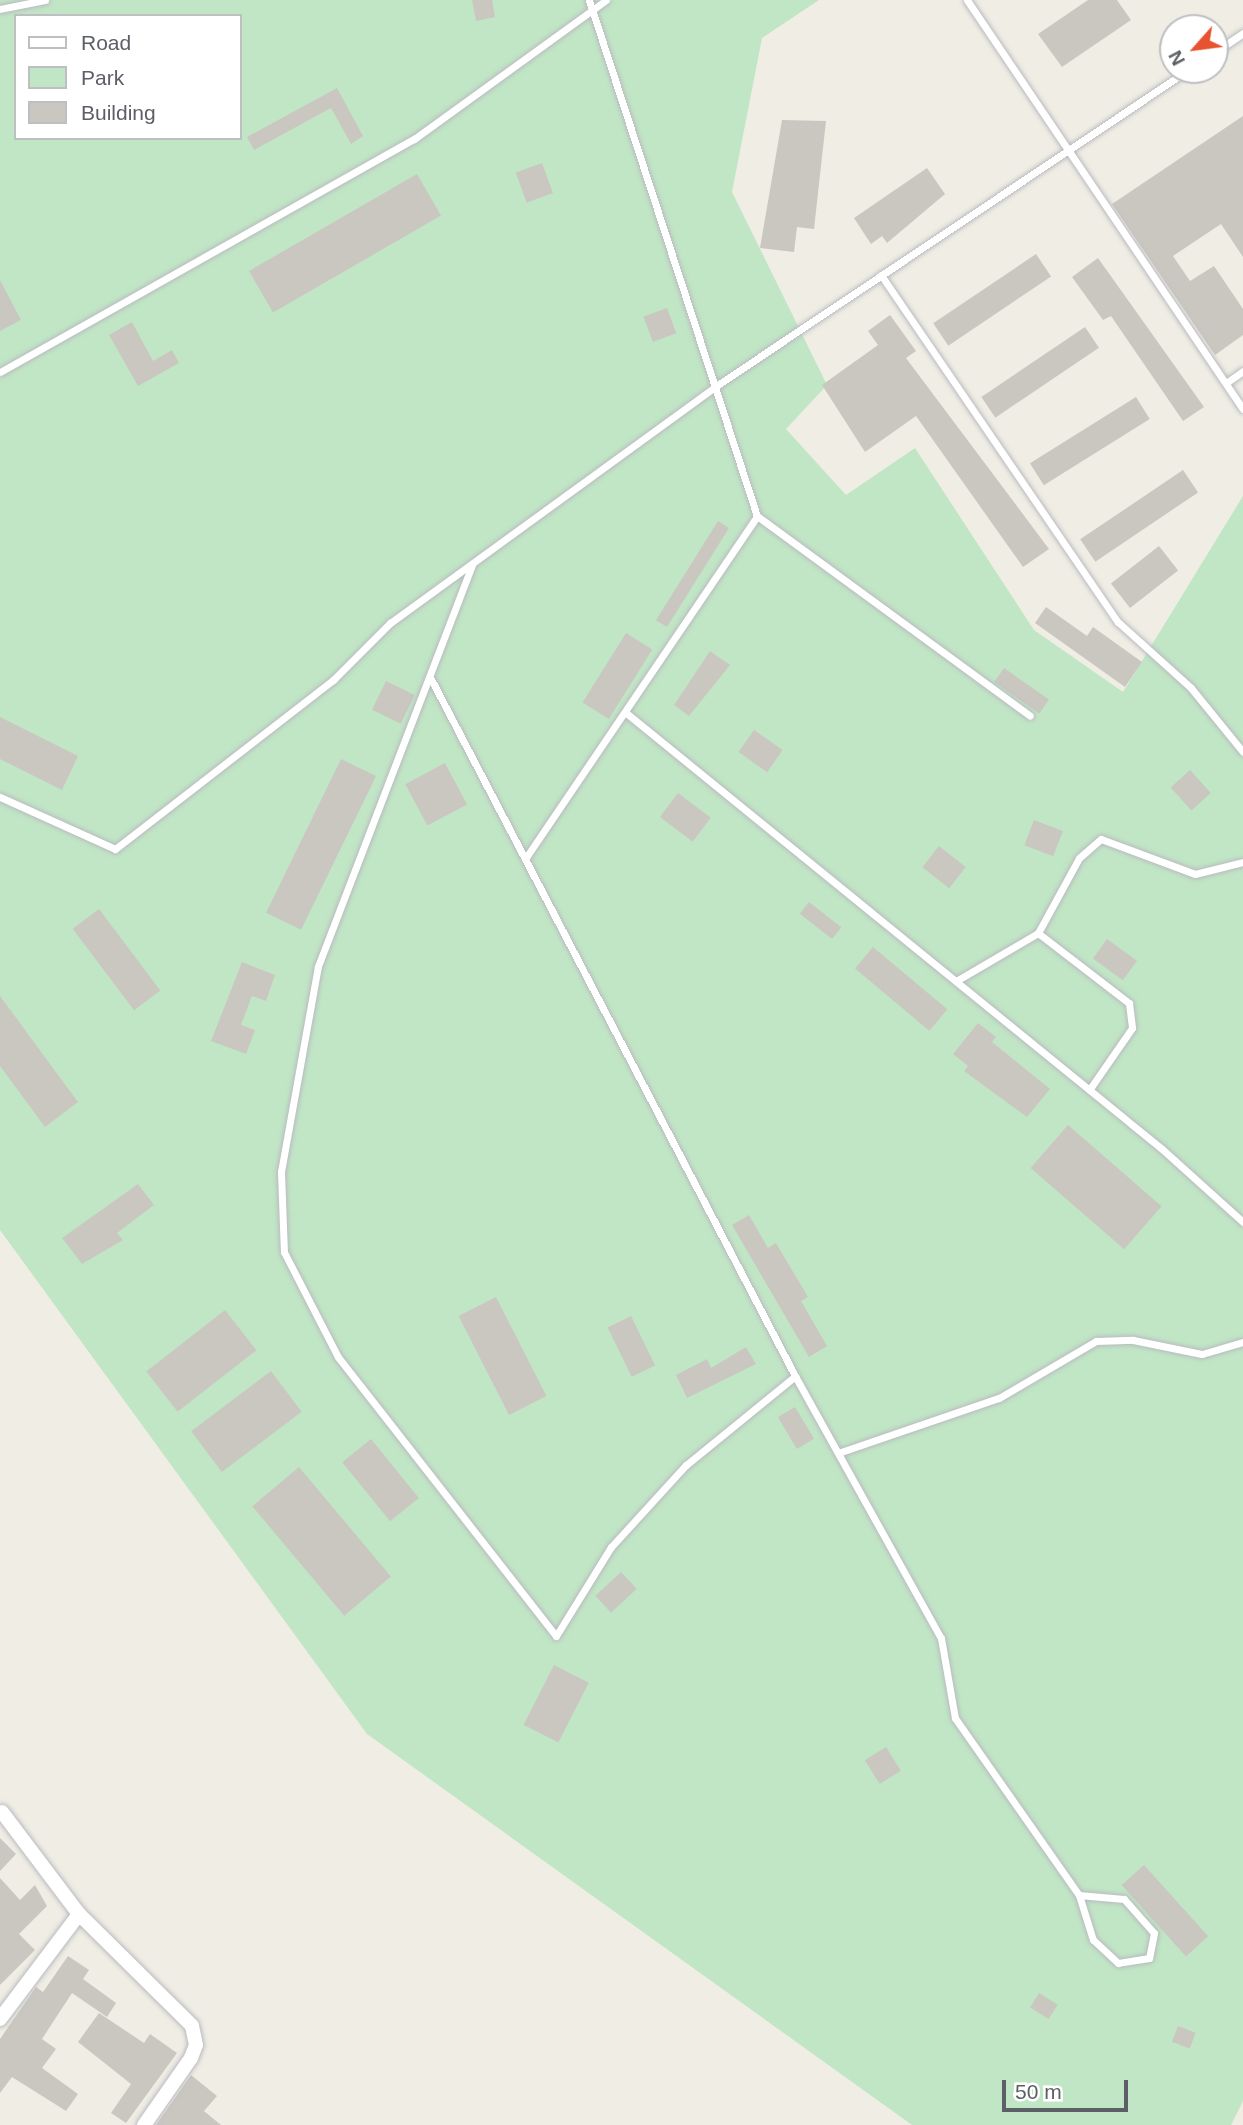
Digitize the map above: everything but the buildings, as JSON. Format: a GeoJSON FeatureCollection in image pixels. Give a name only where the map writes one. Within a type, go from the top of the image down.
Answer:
{"type":"FeatureCollection","features":[{"type":"Feature","properties":{"kind":"street"},"geometry":{"type":"LineString","coordinates":[[2,1812],[79,1914],[192,2026],[196,2045],[191,2059],[144,2125]]}},
{"type":"Feature","properties":{"kind":"street"},"geometry":{"type":"LineString","coordinates":[[0,2019],[79,1914]]}},
{"type":"Feature","properties":{"kind":"lane"},"geometry":{"type":"LineString","coordinates":[[0,9],[45,0]]}},
{"type":"Feature","properties":{"kind":"lane"},"geometry":{"type":"LineString","coordinates":[[589,0],[719,384],[757,516],[1030,716]]}},
{"type":"Feature","properties":{"kind":"lane"},"geometry":{"type":"LineString","coordinates":[[0,372],[414,139],[606,0]]}},
{"type":"Feature","properties":{"kind":"lane"},"geometry":{"type":"LineString","coordinates":[[968,0],[1072,148],[1243,409]]}},
{"type":"Feature","properties":{"kind":"lane"},"geometry":{"type":"LineString","coordinates":[[0,797],[115,849],[333,680],[390,623],[719,384],[1167,84]]}},
{"type":"Feature","properties":{"kind":"lane"},"geometry":{"type":"LineString","coordinates":[[881,275],[1118,622],[1191,688],[1243,752]]}},
{"type":"Feature","properties":{"kind":"lane"},"geometry":{"type":"LineString","coordinates":[[1226,383],[1243,371]]}},
{"type":"Feature","properties":{"kind":"lane"},"geometry":{"type":"LineString","coordinates":[[525,859],[757,516]]}},
{"type":"Feature","properties":{"kind":"lane"},"geometry":{"type":"LineString","coordinates":[[472,565],[431,679],[318,966],[294,1073],[281,1172],[284,1252],[332,1345],[403,1448],[556,1636],[611,1547],[685,1465],[795,1376]]}},
{"type":"Feature","properties":{"kind":"lane"},"geometry":{"type":"LineString","coordinates":[[431,679],[795,1376],[941,1638],[955,1718],[1079,1895],[1093,1940],[1118,1963],[1149,1958],[1154,1933],[1124,1899],[1079,1895]]}},
{"type":"Feature","properties":{"kind":"lane"},"geometry":{"type":"LineString","coordinates":[[625,712],[1089,1090],[1243,1222]]}},
{"type":"Feature","properties":{"kind":"lane"},"geometry":{"type":"LineString","coordinates":[[956,981],[1038,933],[1079,858],[1101,839],[1195,874],[1243,862]]}},
{"type":"Feature","properties":{"kind":"lane"},"geometry":{"type":"LineString","coordinates":[[1038,933],[1129,1003],[1132,1028],[1089,1090]]}},
{"type":"Feature","properties":{"kind":"lane"},"geometry":{"type":"LineString","coordinates":[[838,1453],[999,1398],[1096,1341],[1133,1340],[1202,1354],[1243,1342]]}},
{"type":"Feature","properties":{"kind":"green space"},"geometry":{"type":"Polygon","coordinates":[[[0,0],[819,0],[762,38],[732,192],[827,385],[786,429],[846,495],[915,448],[1034,630],[1123,692],[1243,496],[1243,2101],[1231,2125],[912,2125],[367,1734],[0,1230],[0,0]]]}}]}
